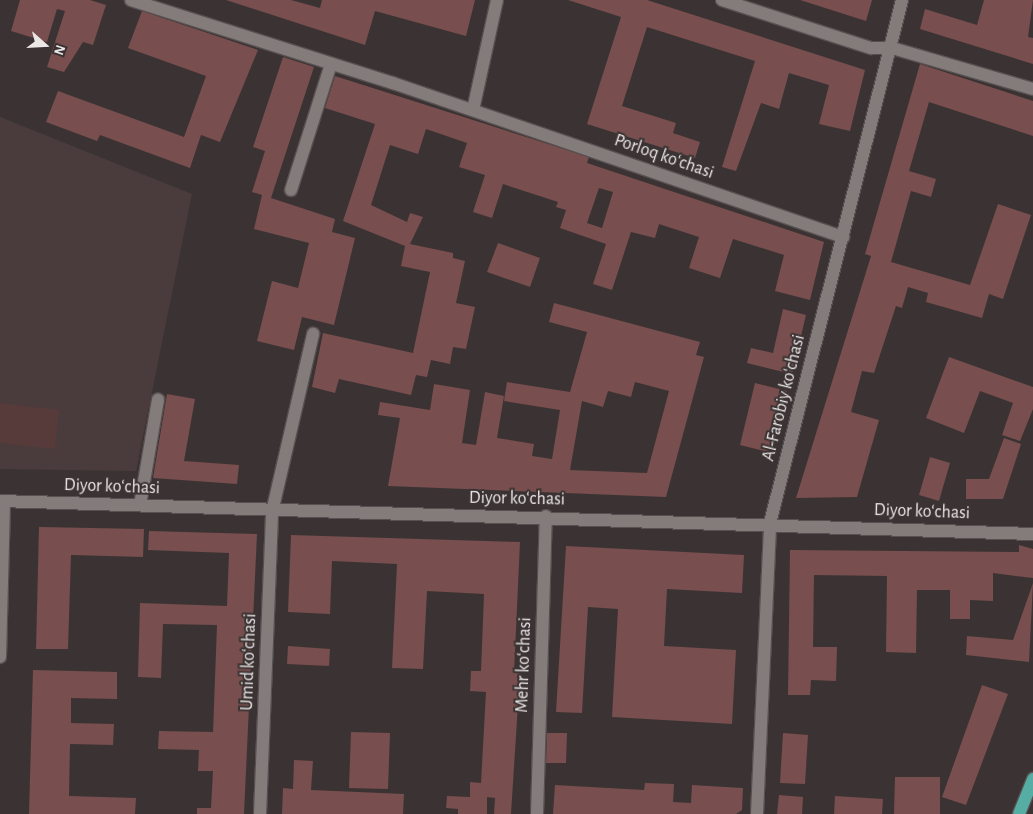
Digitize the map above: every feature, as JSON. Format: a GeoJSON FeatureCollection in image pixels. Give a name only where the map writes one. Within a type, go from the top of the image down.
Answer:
{"type":"FeatureCollection","features":[{"type":"Feature","properties":{"kind":"main road"},"geometry":{"type":"LineString","coordinates":[[1019,814],[1033,779]]}},
{"type":"Feature","properties":{"kind":"street","name":"Porloq koʻchasi"},"geometry":{"type":"LineString","coordinates":[[131,0],[147,2],[473,110],[843,237]]}},
{"type":"Feature","properties":{"kind":"street"},"geometry":{"type":"LineString","coordinates":[[473,110],[497,0]]}},
{"type":"Feature","properties":{"kind":"street"},"geometry":{"type":"LineString","coordinates":[[722,0],[871,48],[892,48],[1033,89]]}},
{"type":"Feature","properties":{"kind":"street","name":"Al-Farobiy koʻchasi"},"geometry":{"type":"LineString","coordinates":[[757,814],[770,523],[892,48],[902,0]]}},
{"type":"Feature","properties":{"kind":"street"},"geometry":{"type":"LineString","coordinates":[[291,190],[331,64]]}},
{"type":"Feature","properties":{"kind":"street","name":"Umid koʻchasi"},"geometry":{"type":"LineString","coordinates":[[260,814],[272,512],[313,334]]}},
{"type":"Feature","properties":{"kind":"street"},"geometry":{"type":"LineString","coordinates":[[140,505],[158,400]]}},
{"type":"Feature","properties":{"kind":"street"},"geometry":{"type":"LineString","coordinates":[[0,656],[2,501]]}},
{"type":"Feature","properties":{"kind":"street","name":"Diyor koʻchasi"},"geometry":{"type":"LineString","coordinates":[[2,501],[140,505],[272,512],[546,516],[770,523],[1033,534]]}},
{"type":"Feature","properties":{"kind":"street","name":"Mehr koʻchasi"},"geometry":{"type":"LineString","coordinates":[[537,814],[546,516]]}},
{"type":"Feature","properties":{"kind":"shaded area"},"geometry":{"type":"Polygon","coordinates":[[[0,117],[192,194],[136,471],[0,469],[0,117]]]}},
{"type":"Feature","properties":{"kind":"shaded area"},"geometry":{"type":"Polygon","coordinates":[[[0,403],[59,410],[55,449],[0,443],[0,403]]]}},
{"type":"Feature","properties":{"kind":"building"},"geometry":{"type":"Polygon","coordinates":[[[20,0],[90,0],[106,5],[93,45],[83,42],[64,72],[47,67],[65,11],[57,9],[47,42],[11,31],[20,0]]]}},
{"type":"Feature","properties":{"kind":"building"},"geometry":{"type":"Polygon","coordinates":[[[226,0],[291,0],[320,8],[322,0],[475,0],[466,36],[375,11],[365,45],[226,0]]]}},
{"type":"Feature","properties":{"kind":"building"},"geometry":{"type":"Polygon","coordinates":[[[568,0],[647,0],[865,70],[850,131],[819,124],[829,85],[789,73],[779,109],[761,103],[736,171],[722,167],[755,61],[647,27],[622,106],[676,123],[673,133],[700,142],[695,158],[587,124],[621,17],[568,0]]]}},
{"type":"Feature","properties":{"kind":"building"},"geometry":{"type":"Polygon","coordinates":[[[800,0],[872,0],[866,21],[800,0]]]}},
{"type":"Feature","properties":{"kind":"building"},"geometry":{"type":"Polygon","coordinates":[[[984,0],[1033,0],[1028,37],[1033,38],[1033,64],[920,29],[925,9],[977,25],[984,0]]]}},
{"type":"Feature","properties":{"kind":"building"},"geometry":{"type":"Polygon","coordinates":[[[142,11],[258,50],[220,142],[201,135],[190,168],[100,135],[97,141],[46,122],[58,91],[184,137],[206,76],[128,48],[142,11]]]}},
{"type":"Feature","properties":{"kind":"building"},"geometry":{"type":"Polygon","coordinates":[[[283,57],[314,67],[271,198],[335,219],[332,232],[355,238],[334,325],[302,317],[294,350],[257,341],[272,281],[298,288],[309,243],[254,229],[262,195],[252,192],[265,151],[253,147],[283,57]]]}},
{"type":"Feature","properties":{"kind":"building"},"geometry":{"type":"Polygon","coordinates":[[[920,64],[1033,101],[1033,136],[929,102],[909,171],[936,179],[931,197],[911,191],[891,262],[970,285],[998,204],[1031,215],[1003,299],[989,294],[982,318],[926,302],[928,293],[908,287],[902,308],[896,306],[874,373],[862,371],[851,412],[879,420],[857,497],[796,498],[871,256],[865,254],[920,64]]]}},
{"type":"Feature","properties":{"kind":"building"},"geometry":{"type":"Polygon","coordinates":[[[335,76],[589,157],[587,163],[824,242],[810,300],[775,291],[784,255],[733,239],[720,278],[689,268],[699,237],[659,224],[655,238],[631,232],[612,290],[593,284],[606,244],[560,228],[566,210],[556,207],[558,202],[503,184],[492,218],[473,212],[485,175],[459,167],[467,143],[426,129],[418,154],[390,145],[371,205],[407,222],[410,213],[423,217],[410,244],[453,253],[453,258],[465,261],[456,303],[475,307],[466,349],[453,347],[450,364],[431,360],[427,377],[416,375],[411,395],[339,379],[335,393],[312,387],[323,333],[413,353],[430,272],[401,266],[405,246],[343,221],[375,124],[325,108],[335,76]],[[599,188],[587,223],[602,228],[613,192],[599,188]]]}},
{"type":"Feature","properties":{"kind":"building"},"geometry":{"type":"Polygon","coordinates":[[[498,243],[540,258],[530,287],[487,272],[498,243]]]}},
{"type":"Feature","properties":{"kind":"building"},"geometry":{"type":"Polygon","coordinates":[[[554,303],[700,342],[696,355],[704,357],[666,497],[388,486],[400,418],[378,415],[380,402],[430,410],[434,384],[470,390],[462,443],[476,445],[485,392],[504,396],[497,438],[534,444],[532,456],[552,459],[560,410],[504,401],[507,382],[570,392],[587,332],[549,322],[554,303]],[[635,382],[631,397],[608,391],[603,407],[582,401],[570,470],[647,473],[669,391],[635,382]]]}},
{"type":"Feature","properties":{"kind":"building"},"geometry":{"type":"Polygon","coordinates":[[[783,309],[806,315],[792,374],[747,363],[751,348],[773,353],[783,309]]]}},
{"type":"Feature","properties":{"kind":"building"},"geometry":{"type":"Polygon","coordinates":[[[949,357],[1033,387],[1033,409],[1020,441],[1002,435],[1013,403],[980,391],[964,433],[926,418],[949,357]]]}},
{"type":"Feature","properties":{"kind":"building"},"geometry":{"type":"Polygon","coordinates":[[[755,383],[787,391],[772,453],[740,445],[755,383]]]}},
{"type":"Feature","properties":{"kind":"building"},"geometry":{"type":"Polygon","coordinates":[[[167,394],[195,399],[184,461],[239,465],[237,484],[153,478],[167,394]]]}},
{"type":"Feature","properties":{"kind":"building"},"geometry":{"type":"Polygon","coordinates":[[[1004,438],[1021,444],[1003,499],[966,499],[966,479],[989,479],[1004,438]]]}},
{"type":"Feature","properties":{"kind":"building"},"geometry":{"type":"Polygon","coordinates":[[[930,457],[950,463],[939,501],[919,495],[930,457]]]}},
{"type":"Feature","properties":{"kind":"building"},"geometry":{"type":"Polygon","coordinates":[[[39,527],[144,529],[143,557],[71,555],[68,649],[36,649],[39,527]]]}},
{"type":"Feature","properties":{"kind":"building"},"geometry":{"type":"Polygon","coordinates":[[[149,531],[257,534],[244,814],[197,814],[197,808],[211,808],[213,771],[198,771],[199,750],[158,749],[159,731],[213,732],[217,625],[163,624],[161,678],[138,677],[140,603],[227,606],[229,553],[148,550],[149,531]]]}},
{"type":"Feature","properties":{"kind":"building"},"geometry":{"type":"Polygon","coordinates":[[[291,535],[520,542],[514,673],[520,673],[511,814],[494,814],[495,798],[487,797],[487,814],[458,814],[458,809],[446,808],[447,796],[470,797],[470,782],[481,783],[486,692],[470,691],[471,671],[481,671],[484,594],[427,591],[423,669],[392,668],[397,564],[332,561],[330,614],[288,612],[291,535]]]}},
{"type":"Feature","properties":{"kind":"building"},"geometry":{"type":"Polygon","coordinates":[[[1019,545],[1033,549],[1033,578],[993,573],[993,601],[970,600],[970,619],[950,619],[950,590],[917,590],[916,653],[886,652],[887,576],[814,575],[813,647],[837,647],[836,681],[811,680],[810,695],[788,695],[790,550],[1019,552],[1019,545]]]}},
{"type":"Feature","properties":{"kind":"building"},"geometry":{"type":"Polygon","coordinates":[[[566,546],[744,555],[742,593],[667,589],[664,646],[736,650],[732,724],[612,717],[618,609],[588,607],[582,713],[556,712],[566,546]]]}},
{"type":"Feature","properties":{"kind":"building"},"geometry":{"type":"Polygon","coordinates":[[[1033,583],[1029,662],[966,655],[967,636],[1013,640],[1033,583]]]}},
{"type":"Feature","properties":{"kind":"building"},"geometry":{"type":"Polygon","coordinates":[[[288,646],[330,649],[329,666],[287,664],[288,646]]]}},
{"type":"Feature","properties":{"kind":"building"},"geometry":{"type":"Polygon","coordinates":[[[33,670],[117,672],[117,699],[71,698],[71,723],[114,724],[113,745],[70,744],[69,796],[136,798],[135,814],[29,814],[33,670]]]}},
{"type":"Feature","properties":{"kind":"building"},"geometry":{"type":"Polygon","coordinates":[[[982,685],[1008,694],[966,805],[942,797],[982,685]]]}},
{"type":"Feature","properties":{"kind":"building"},"geometry":{"type":"Polygon","coordinates":[[[351,732],[390,733],[388,789],[349,788],[351,732]]]}},
{"type":"Feature","properties":{"kind":"building"},"geometry":{"type":"Polygon","coordinates":[[[547,733],[567,733],[566,763],[546,763],[547,733]]]}},
{"type":"Feature","properties":{"kind":"building"},"geometry":{"type":"Polygon","coordinates":[[[783,733],[808,735],[805,784],[780,783],[783,733]]]}},
{"type":"Feature","properties":{"kind":"building"},"geometry":{"type":"Polygon","coordinates":[[[294,760],[313,761],[311,790],[404,794],[403,814],[282,814],[283,788],[293,789],[294,760]]]}},
{"type":"Feature","properties":{"kind":"building"},"geometry":{"type":"Polygon","coordinates":[[[895,777],[940,777],[940,814],[894,814],[895,777]]]}},
{"type":"Feature","properties":{"kind":"building"},"geometry":{"type":"Polygon","coordinates":[[[645,783],[674,784],[673,802],[691,803],[692,785],[743,788],[742,810],[736,814],[553,814],[555,785],[644,790],[645,783]]]}},
{"type":"Feature","properties":{"kind":"building"},"geometry":{"type":"Polygon","coordinates":[[[779,795],[803,797],[802,814],[777,814],[779,795]]]}},
{"type":"Feature","properties":{"kind":"building"},"geometry":{"type":"Polygon","coordinates":[[[835,796],[883,799],[882,814],[834,814],[835,796]]]}}]}
